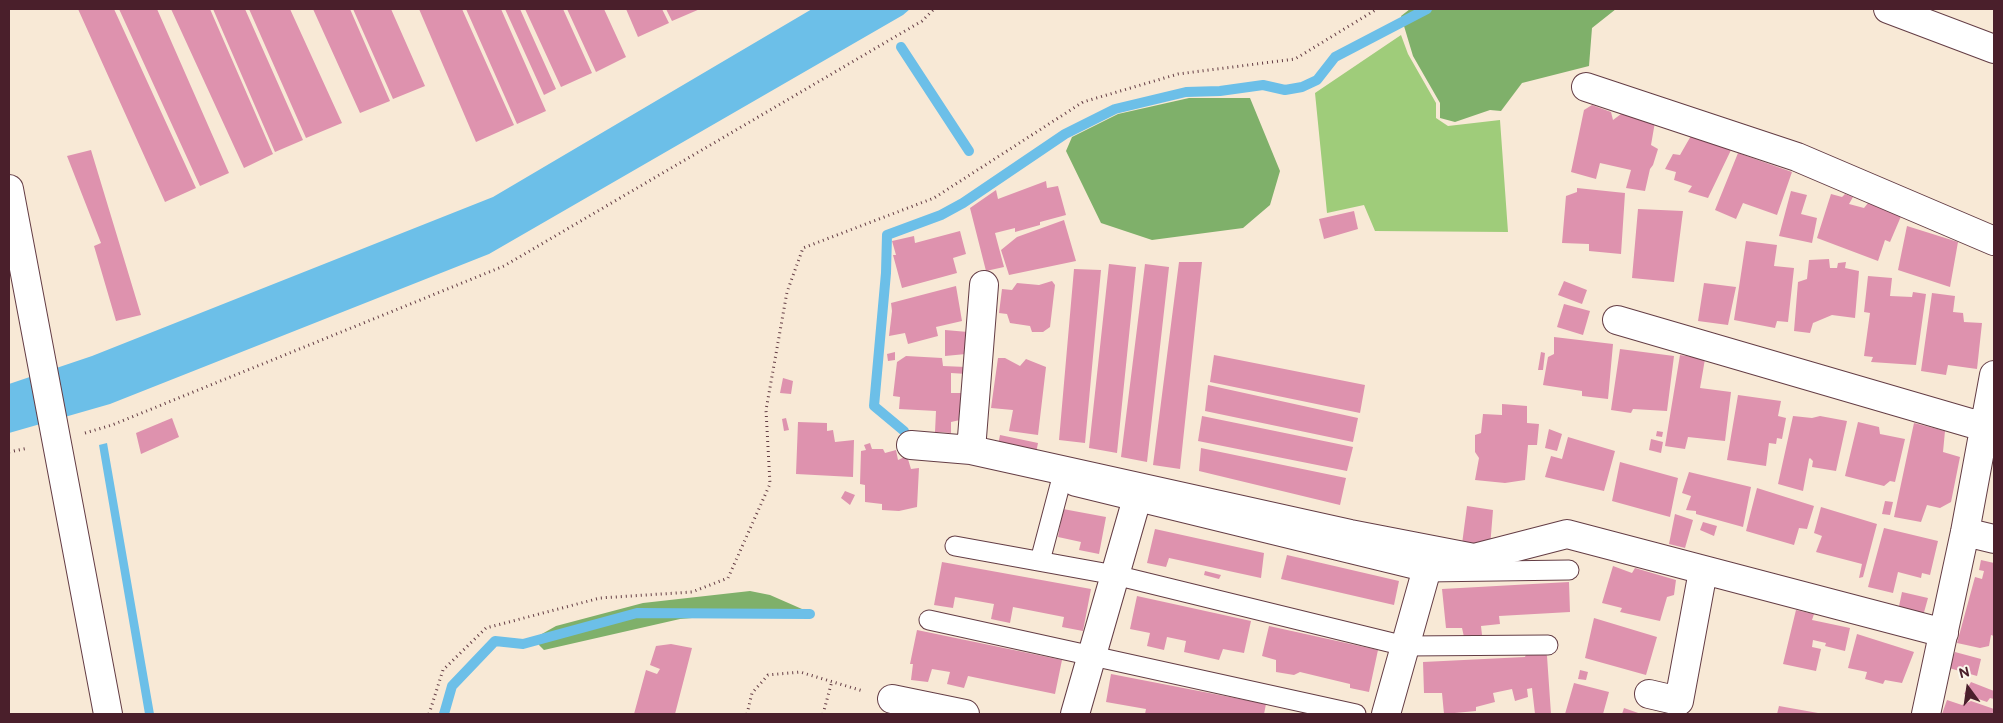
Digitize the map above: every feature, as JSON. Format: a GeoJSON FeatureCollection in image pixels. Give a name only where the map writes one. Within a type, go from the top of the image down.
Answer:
{"type":"FeatureCollection","features":[{"type":"Feature","properties":{"kind":"street"},"geometry":{"type":"LineString","coordinates":[[1888,9],[1994,49]]}},
{"type":"Feature","properties":{"kind":"street"},"geometry":{"type":"LineString","coordinates":[[1586,87],[1797,157],[1994,241]]}},
{"type":"Feature","properties":{"kind":"street"},"geometry":{"type":"LineString","coordinates":[[9,189],[108,714]]}},
{"type":"Feature","properties":{"kind":"street"},"geometry":{"type":"LineString","coordinates":[[971,450],[984,285]]}},
{"type":"Feature","properties":{"kind":"street"},"geometry":{"type":"LineString","coordinates":[[1617,320],[1984,427]]}},
{"type":"Feature","properties":{"kind":"street"},"geometry":{"type":"LineString","coordinates":[[1926,714],[1965,532],[1994,375]]}},
{"type":"Feature","properties":{"kind":"street"},"geometry":{"type":"LineString","coordinates":[[911,445],[971,450],[1062,477],[1474,558],[1567,534],[1591,542],[1944,633]]}},
{"type":"Feature","properties":{"kind":"street"},"geometry":{"type":"LineString","coordinates":[[1075,714],[1136,502]]}},
{"type":"Feature","properties":{"kind":"street"},"geometry":{"type":"LineString","coordinates":[[1965,532],[1994,539]]}},
{"type":"Feature","properties":{"kind":"street"},"geometry":{"type":"LineString","coordinates":[[1475,571],[1591,542]]}},
{"type":"Feature","properties":{"kind":"street"},"geometry":{"type":"LineString","coordinates":[[1649,694],[1679,701],[1703,571]]}},
{"type":"Feature","properties":{"kind":"street"},"geometry":{"type":"LineString","coordinates":[[1386,714],[1426,572]]}},
{"type":"Feature","properties":{"kind":"street"},"geometry":{"type":"LineString","coordinates":[[892,699],[929,711],[965,714]]}},
{"type":"Feature","properties":{"kind":"lane"},"geometry":{"type":"LineString","coordinates":[[1040,561],[1062,477],[1136,502],[1426,572],[1569,570]]}},
{"type":"Feature","properties":{"kind":"lane"},"geometry":{"type":"LineString","coordinates":[[955,546],[1115,575],[1405,646],[1548,645]]}},
{"type":"Feature","properties":{"kind":"lane"},"geometry":{"type":"LineString","coordinates":[[929,620],[1356,714]]}},
{"type":"Feature","properties":{"kind":"path"},"geometry":{"type":"LineString","coordinates":[[9,452],[57,442],[112,425],[504,266],[922,21],[934,9]]}},
{"type":"Feature","properties":{"kind":"path"},"geometry":{"type":"LineString","coordinates":[[429,714],[443,670],[486,628],[600,598],[692,592],[728,578],[770,484],[766,410],[787,292],[803,248],[934,198],[1083,102],[1178,74],[1295,59],[1377,9]]}},
{"type":"Feature","properties":{"kind":"path"},"geometry":{"type":"LineString","coordinates":[[747,714],[752,693],[768,675],[800,672],[832,682],[823,714]]}},
{"type":"Feature","properties":{"kind":"green space"},"geometry":{"type":"Polygon","coordinates":[[[1410,9],[1616,9],[1592,28],[1589,66],[1522,83],[1501,111],[1490,110],[1455,122],[1440,118],[1440,103],[1413,56],[1401,16],[1410,9]]]}},
{"type":"Feature","properties":{"kind":"green space"},"geometry":{"type":"Polygon","coordinates":[[[1401,35],[1408,54],[1436,103],[1436,118],[1448,126],[1500,120],[1508,232],[1375,231],[1364,205],[1327,213],[1315,93],[1401,35]]]}},
{"type":"Feature","properties":{"kind":"green space"},"geometry":{"type":"Polygon","coordinates":[[[1189,98],[1250,98],[1280,171],[1270,205],[1243,228],[1152,240],[1101,223],[1066,151],[1072,137],[1118,114],[1189,98]]]}},
{"type":"Feature","properties":{"kind":"green space"},"geometry":{"type":"Polygon","coordinates":[[[750,591],[770,595],[802,609],[680,619],[544,650],[539,645],[540,635],[556,626],[643,603],[750,591]]]}},
{"type":"Feature","properties":{"kind":"water"},"geometry":{"type":"Polygon","coordinates":[[[812,9],[910,9],[903,15],[489,254],[110,404],[9,433],[9,384],[92,356],[493,197],[812,9]]]}},
{"type":"Feature","properties":{"kind":"water"},"geometry":{"type":"Polygon","coordinates":[[[107,443],[154,714],[145,714],[99,445],[107,443]]]}},
{"type":"Feature","properties":{"kind":"building"},"geometry":{"type":"Polygon","coordinates":[[[78,9],[114,9],[196,188],[165,202],[78,9]]]}},
{"type":"Feature","properties":{"kind":"building"},"geometry":{"type":"Polygon","coordinates":[[[119,9],[157,9],[229,173],[200,186],[119,9]]]}},
{"type":"Feature","properties":{"kind":"building"},"geometry":{"type":"Polygon","coordinates":[[[171,9],[210,9],[273,154],[244,168],[171,9]]]}},
{"type":"Feature","properties":{"kind":"building"},"geometry":{"type":"Polygon","coordinates":[[[213,9],[245,9],[303,140],[275,152],[213,9]]]}},
{"type":"Feature","properties":{"kind":"building"},"geometry":{"type":"Polygon","coordinates":[[[249,9],[290,9],[342,123],[306,138],[249,9]]]}},
{"type":"Feature","properties":{"kind":"building"},"geometry":{"type":"Polygon","coordinates":[[[313,9],[350,9],[390,101],[360,113],[313,9]]]}},
{"type":"Feature","properties":{"kind":"building"},"geometry":{"type":"Polygon","coordinates":[[[353,9],[391,9],[425,86],[393,99],[353,9]]]}},
{"type":"Feature","properties":{"kind":"building"},"geometry":{"type":"Polygon","coordinates":[[[419,9],[462,9],[514,125],[476,142],[419,9]]]}},
{"type":"Feature","properties":{"kind":"building"},"geometry":{"type":"Polygon","coordinates":[[[466,9],[501,9],[546,111],[517,124],[466,9]]]}},
{"type":"Feature","properties":{"kind":"building"},"geometry":{"type":"Polygon","coordinates":[[[505,9],[520,9],[556,89],[544,95],[505,9]]]}},
{"type":"Feature","properties":{"kind":"building"},"geometry":{"type":"Polygon","coordinates":[[[525,9],[563,9],[592,73],[561,87],[525,9]]]}},
{"type":"Feature","properties":{"kind":"building"},"geometry":{"type":"Polygon","coordinates":[[[567,9],[604,9],[626,57],[596,72],[567,9]]]}},
{"type":"Feature","properties":{"kind":"building"},"geometry":{"type":"Polygon","coordinates":[[[626,9],[662,9],[669,23],[638,37],[626,9]]]}},
{"type":"Feature","properties":{"kind":"building"},"geometry":{"type":"Polygon","coordinates":[[[666,9],[700,9],[672,21],[666,9]]]}},
{"type":"Feature","properties":{"kind":"building"},"geometry":{"type":"Polygon","coordinates":[[[1592,105],[1611,112],[1613,120],[1621,114],[1655,122],[1651,145],[1658,149],[1650,169],[1645,191],[1626,188],[1631,170],[1600,163],[1596,179],[1571,172],[1584,110],[1592,105]]]}},
{"type":"Feature","properties":{"kind":"building"},"geometry":{"type":"Polygon","coordinates":[[[1692,134],[1731,150],[1708,198],[1688,192],[1692,186],[1674,180],[1676,172],[1665,169],[1673,154],[1680,155],[1692,134]]]}},
{"type":"Feature","properties":{"kind":"building"},"geometry":{"type":"Polygon","coordinates":[[[91,150],[141,315],[116,321],[94,246],[101,243],[67,156],[91,150]]]}},
{"type":"Feature","properties":{"kind":"building"},"geometry":{"type":"Polygon","coordinates":[[[1738,153],[1792,172],[1777,215],[1743,203],[1736,219],[1715,210],[1738,153]]]}},
{"type":"Feature","properties":{"kind":"building"},"geometry":{"type":"Polygon","coordinates":[[[1046,181],[1047,188],[1058,186],[1066,215],[1040,222],[1040,225],[1015,232],[1015,228],[995,233],[1004,267],[986,271],[970,208],[996,190],[998,199],[1046,181]]]}},
{"type":"Feature","properties":{"kind":"building"},"geometry":{"type":"Polygon","coordinates":[[[1577,188],[1625,193],[1621,254],[1589,251],[1589,244],[1562,243],[1566,196],[1577,192],[1577,188]]]}},
{"type":"Feature","properties":{"kind":"building"},"geometry":{"type":"Polygon","coordinates":[[[1791,191],[1807,195],[1801,214],[1817,218],[1812,243],[1779,236],[1791,191]]]}},
{"type":"Feature","properties":{"kind":"building"},"geometry":{"type":"Polygon","coordinates":[[[1831,194],[1842,197],[1845,194],[1853,197],[1849,204],[1864,208],[1868,203],[1902,214],[1890,242],[1885,240],[1878,261],[1817,238],[1831,194]]]}},
{"type":"Feature","properties":{"kind":"building"},"geometry":{"type":"Polygon","coordinates":[[[1638,209],[1683,211],[1674,282],[1632,278],[1638,209]]]}},
{"type":"Feature","properties":{"kind":"building"},"geometry":{"type":"Polygon","coordinates":[[[1354,211],[1358,229],[1324,239],[1319,219],[1354,211]]]}},
{"type":"Feature","properties":{"kind":"building"},"geometry":{"type":"Polygon","coordinates":[[[1064,220],[1076,261],[1009,275],[1001,250],[1017,237],[1064,220]]]}},
{"type":"Feature","properties":{"kind":"building"},"geometry":{"type":"Polygon","coordinates":[[[1907,226],[1958,242],[1950,287],[1898,270],[1907,226]]]}},
{"type":"Feature","properties":{"kind":"building"},"geometry":{"type":"Polygon","coordinates":[[[960,231],[966,254],[953,258],[957,273],[902,288],[893,255],[896,255],[892,241],[914,236],[915,243],[960,231]]]}},
{"type":"Feature","properties":{"kind":"building"},"geometry":{"type":"Polygon","coordinates":[[[1746,241],[1777,245],[1774,266],[1794,268],[1788,322],[1777,321],[1775,328],[1734,320],[1746,241]]]}},
{"type":"Feature","properties":{"kind":"building"},"geometry":{"type":"Polygon","coordinates":[[[1829,259],[1830,268],[1837,268],[1838,263],[1846,262],[1845,268],[1859,271],[1855,318],[1832,315],[1813,323],[1810,333],[1794,331],[1798,282],[1807,279],[1809,260],[1829,259]]]}},
{"type":"Feature","properties":{"kind":"building"},"geometry":{"type":"Polygon","coordinates":[[[1179,262],[1202,262],[1180,469],[1153,465],[1179,262]]]}},
{"type":"Feature","properties":{"kind":"building"},"geometry":{"type":"Polygon","coordinates":[[[1109,264],[1136,267],[1117,453],[1089,448],[1109,264]]]}},
{"type":"Feature","properties":{"kind":"building"},"geometry":{"type":"Polygon","coordinates":[[[1145,264],[1169,267],[1147,462],[1121,457],[1145,264]]]}},
{"type":"Feature","properties":{"kind":"building"},"geometry":{"type":"Polygon","coordinates":[[[1074,269],[1101,270],[1085,443],[1059,440],[1074,269]]]}},
{"type":"Feature","properties":{"kind":"building"},"geometry":{"type":"Polygon","coordinates":[[[1868,276],[1892,278],[1890,296],[1912,297],[1913,292],[1926,294],[1916,365],[1871,362],[1873,357],[1864,356],[1870,313],[1864,312],[1868,276]]]}},
{"type":"Feature","properties":{"kind":"building"},"geometry":{"type":"Polygon","coordinates":[[[1052,281],[1055,285],[1050,327],[1043,332],[1032,332],[1030,326],[1010,323],[1007,314],[999,313],[1002,289],[1012,290],[1017,283],[1039,285],[1052,281]]]}},
{"type":"Feature","properties":{"kind":"building"},"geometry":{"type":"Polygon","coordinates":[[[1564,281],[1587,290],[1582,304],[1558,295],[1564,281]]]}},
{"type":"Feature","properties":{"kind":"building"},"geometry":{"type":"Polygon","coordinates":[[[1704,283],[1736,287],[1728,325],[1698,321],[1704,283]]]}},
{"type":"Feature","properties":{"kind":"building"},"geometry":{"type":"Polygon","coordinates":[[[956,286],[962,321],[936,327],[938,336],[908,344],[905,333],[889,336],[891,303],[956,286]]]}},
{"type":"Feature","properties":{"kind":"building"},"geometry":{"type":"Polygon","coordinates":[[[1932,293],[1955,296],[1953,312],[1963,313],[1964,322],[1982,323],[1977,369],[1948,365],[1946,375],[1921,371],[1932,293]]]}},
{"type":"Feature","properties":{"kind":"building"},"geometry":{"type":"Polygon","coordinates":[[[1564,304],[1590,311],[1583,335],[1557,327],[1564,304]]]}},
{"type":"Feature","properties":{"kind":"building"},"geometry":{"type":"Polygon","coordinates":[[[945,330],[968,332],[966,354],[945,356],[945,330]]]}},
{"type":"Feature","properties":{"kind":"building"},"geometry":{"type":"Polygon","coordinates":[[[1554,337],[1613,344],[1608,399],[1582,396],[1582,391],[1543,385],[1548,357],[1554,354],[1554,337]]]}},
{"type":"Feature","properties":{"kind":"building"},"geometry":{"type":"Polygon","coordinates":[[[1620,349],[1674,356],[1667,411],[1633,409],[1631,413],[1611,410],[1620,349]]]}},
{"type":"Feature","properties":{"kind":"building"},"geometry":{"type":"Polygon","coordinates":[[[895,352],[895,360],[888,361],[887,354],[895,352]]]}},
{"type":"Feature","properties":{"kind":"building"},"geometry":{"type":"Polygon","coordinates":[[[1541,352],[1545,353],[1543,370],[1538,370],[1541,352]]]}},
{"type":"Feature","properties":{"kind":"building"},"geometry":{"type":"Polygon","coordinates":[[[1214,355],[1365,385],[1360,413],[1210,382],[1214,355]]]}},
{"type":"Feature","properties":{"kind":"building"},"geometry":{"type":"Polygon","coordinates":[[[1680,355],[1705,359],[1700,388],[1731,392],[1725,441],[1688,437],[1685,449],[1665,446],[1680,355]]]}},
{"type":"Feature","properties":{"kind":"building"},"geometry":{"type":"Polygon","coordinates":[[[906,356],[942,358],[943,366],[966,367],[967,374],[951,373],[951,393],[961,393],[960,420],[951,422],[951,433],[935,432],[936,411],[899,409],[900,397],[893,396],[897,362],[906,356]]]}},
{"type":"Feature","properties":{"kind":"building"},"geometry":{"type":"Polygon","coordinates":[[[998,358],[1005,358],[1020,366],[1026,359],[1046,367],[1038,435],[1009,431],[1013,410],[991,408],[998,358]]]}},
{"type":"Feature","properties":{"kind":"building"},"geometry":{"type":"Polygon","coordinates":[[[783,378],[793,381],[791,394],[780,393],[783,378]]]}},
{"type":"Feature","properties":{"kind":"building"},"geometry":{"type":"Polygon","coordinates":[[[1208,385],[1358,418],[1353,442],[1205,411],[1208,385]]]}},
{"type":"Feature","properties":{"kind":"building"},"geometry":{"type":"Polygon","coordinates":[[[1738,395],[1781,401],[1778,416],[1786,418],[1782,439],[1777,438],[1776,444],[1769,443],[1766,466],[1727,460],[1738,395]]]}},
{"type":"Feature","properties":{"kind":"building"},"geometry":{"type":"Polygon","coordinates":[[[1502,404],[1527,406],[1527,423],[1539,424],[1537,445],[1528,445],[1525,480],[1505,483],[1475,480],[1479,458],[1475,452],[1475,435],[1481,433],[1483,414],[1502,415],[1502,404]]]}},
{"type":"Feature","properties":{"kind":"building"},"geometry":{"type":"Polygon","coordinates":[[[1202,416],[1353,447],[1347,471],[1198,441],[1202,416]]]}},
{"type":"Feature","properties":{"kind":"building"},"geometry":{"type":"Polygon","coordinates":[[[1793,416],[1812,418],[1820,416],[1847,421],[1836,471],[1812,467],[1813,461],[1810,458],[1803,491],[1778,484],[1793,416]]]}},
{"type":"Feature","properties":{"kind":"building"},"geometry":{"type":"Polygon","coordinates":[[[172,418],[179,437],[141,454],[136,433],[172,418]]]}},
{"type":"Feature","properties":{"kind":"building"},"geometry":{"type":"Polygon","coordinates":[[[786,418],[789,430],[784,431],[782,419],[786,418]]]}},
{"type":"Feature","properties":{"kind":"building"},"geometry":{"type":"Polygon","coordinates":[[[798,422],[827,423],[827,431],[833,430],[835,442],[854,440],[853,477],[796,474],[798,422]]]}},
{"type":"Feature","properties":{"kind":"building"},"geometry":{"type":"Polygon","coordinates":[[[1858,422],[1879,427],[1880,434],[1905,439],[1895,482],[1890,481],[1884,486],[1845,476],[1858,422]]]}},
{"type":"Feature","properties":{"kind":"building"},"geometry":{"type":"Polygon","coordinates":[[[1914,423],[1945,431],[1943,452],[1960,457],[1951,502],[1940,508],[1927,505],[1921,522],[1894,517],[1914,423]]]}},
{"type":"Feature","properties":{"kind":"building"},"geometry":{"type":"Polygon","coordinates":[[[1549,429],[1562,434],[1557,451],[1545,448],[1549,429]]]}},
{"type":"Feature","properties":{"kind":"building"},"geometry":{"type":"Polygon","coordinates":[[[1657,431],[1663,432],[1662,437],[1656,436],[1657,431]]]}},
{"type":"Feature","properties":{"kind":"building"},"geometry":{"type":"Polygon","coordinates":[[[1000,435],[1038,443],[1036,453],[998,445],[1000,435]]]}},
{"type":"Feature","properties":{"kind":"building"},"geometry":{"type":"Polygon","coordinates":[[[1568,437],[1615,451],[1604,491],[1545,477],[1551,456],[1562,459],[1568,437]]]}},
{"type":"Feature","properties":{"kind":"building"},"geometry":{"type":"Polygon","coordinates":[[[1651,439],[1663,442],[1661,453],[1649,450],[1651,439]]]}},
{"type":"Feature","properties":{"kind":"building"},"geometry":{"type":"Polygon","coordinates":[[[870,443],[872,449],[883,449],[885,453],[896,450],[898,460],[907,456],[911,469],[919,468],[917,507],[899,511],[882,510],[882,504],[865,502],[865,485],[860,484],[861,451],[866,450],[864,445],[870,443]]]}},
{"type":"Feature","properties":{"kind":"building"},"geometry":{"type":"Polygon","coordinates":[[[1201,448],[1346,478],[1340,505],[1199,471],[1201,448]]]}},
{"type":"Feature","properties":{"kind":"building"},"geometry":{"type":"Polygon","coordinates":[[[1620,462],[1678,478],[1670,517],[1612,501],[1620,462]]]}},
{"type":"Feature","properties":{"kind":"building"},"geometry":{"type":"Polygon","coordinates":[[[1689,472],[1751,487],[1743,527],[1696,514],[1696,511],[1686,510],[1691,496],[1682,493],[1689,472]]]}},
{"type":"Feature","properties":{"kind":"building"},"geometry":{"type":"Polygon","coordinates":[[[1757,488],[1814,506],[1807,529],[1799,528],[1794,545],[1746,531],[1757,488]]]}},
{"type":"Feature","properties":{"kind":"building"},"geometry":{"type":"Polygon","coordinates":[[[845,491],[855,495],[850,505],[841,498],[845,491]]]}},
{"type":"Feature","properties":{"kind":"building"},"geometry":{"type":"Polygon","coordinates":[[[1885,501],[1893,502],[1890,515],[1882,514],[1885,501]]]}},
{"type":"Feature","properties":{"kind":"building"},"geometry":{"type":"Polygon","coordinates":[[[1467,506],[1493,510],[1490,547],[1462,544],[1467,506]]]}},
{"type":"Feature","properties":{"kind":"building"},"geometry":{"type":"Polygon","coordinates":[[[1821,507],[1877,524],[1863,577],[1859,578],[1862,564],[1816,552],[1822,536],[1814,533],[1821,507]]]}},
{"type":"Feature","properties":{"kind":"building"},"geometry":{"type":"Polygon","coordinates":[[[1063,509],[1106,517],[1099,554],[1079,550],[1081,542],[1058,537],[1063,509]]]}},
{"type":"Feature","properties":{"kind":"building"},"geometry":{"type":"Polygon","coordinates":[[[1675,514],[1693,520],[1685,548],[1669,544],[1675,514]]]}},
{"type":"Feature","properties":{"kind":"building"},"geometry":{"type":"Polygon","coordinates":[[[1703,522],[1717,526],[1714,536],[1700,530],[1703,522]]]}},
{"type":"Feature","properties":{"kind":"building"},"geometry":{"type":"Polygon","coordinates":[[[1884,528],[1938,541],[1930,575],[1922,573],[1921,578],[1898,572],[1893,593],[1868,587],[1884,528]]]}},
{"type":"Feature","properties":{"kind":"building"},"geometry":{"type":"Polygon","coordinates":[[[1155,529],[1264,553],[1261,578],[1169,558],[1166,567],[1147,563],[1155,529]]]}},
{"type":"Feature","properties":{"kind":"building"},"geometry":{"type":"Polygon","coordinates":[[[1287,555],[1399,581],[1394,605],[1281,579],[1287,555]]]}},
{"type":"Feature","properties":{"kind":"building"},"geometry":{"type":"Polygon","coordinates":[[[1981,560],[1994,563],[1994,636],[1991,635],[1989,646],[1980,648],[1957,643],[1975,577],[1982,579],[1984,571],[1979,570],[1981,560]]]}},
{"type":"Feature","properties":{"kind":"building"},"geometry":{"type":"Polygon","coordinates":[[[942,562],[1091,589],[1083,631],[1062,627],[1064,617],[1013,607],[1010,623],[991,619],[994,604],[955,597],[953,608],[934,605],[942,562]]]}},
{"type":"Feature","properties":{"kind":"building"},"geometry":{"type":"Polygon","coordinates":[[[1613,566],[1632,573],[1635,568],[1676,580],[1674,595],[1667,597],[1660,621],[1620,612],[1622,608],[1602,603],[1613,566]]]}},
{"type":"Feature","properties":{"kind":"building"},"geometry":{"type":"Polygon","coordinates":[[[1205,571],[1221,575],[1219,579],[1204,575],[1205,571]]]}},
{"type":"Feature","properties":{"kind":"building"},"geometry":{"type":"Polygon","coordinates":[[[1569,582],[1570,612],[1499,616],[1500,624],[1481,626],[1482,635],[1464,637],[1462,628],[1446,628],[1442,589],[1569,582]]]}},
{"type":"Feature","properties":{"kind":"building"},"geometry":{"type":"Polygon","coordinates":[[[1902,592],[1928,598],[1923,616],[1898,611],[1902,592]]]}},
{"type":"Feature","properties":{"kind":"building"},"geometry":{"type":"Polygon","coordinates":[[[1137,596],[1251,621],[1244,653],[1223,649],[1219,660],[1184,652],[1186,641],[1167,637],[1164,650],[1147,646],[1150,633],[1130,629],[1137,596]]]}},
{"type":"Feature","properties":{"kind":"building"},"geometry":{"type":"Polygon","coordinates":[[[1796,610],[1814,614],[1812,620],[1850,628],[1845,651],[1825,646],[1826,643],[1813,640],[1812,647],[1821,649],[1816,671],[1783,664],[1796,610]]]}},
{"type":"Feature","properties":{"kind":"building"},"geometry":{"type":"Polygon","coordinates":[[[1594,618],[1657,637],[1646,675],[1585,658],[1594,618]]]}},
{"type":"Feature","properties":{"kind":"building"},"geometry":{"type":"Polygon","coordinates":[[[1269,626],[1378,650],[1369,692],[1350,688],[1350,684],[1300,672],[1294,675],[1276,672],[1276,660],[1262,656],[1269,626]]]}},
{"type":"Feature","properties":{"kind":"building"},"geometry":{"type":"Polygon","coordinates":[[[917,630],[1062,660],[1055,694],[968,676],[964,688],[947,684],[950,672],[932,669],[928,682],[911,680],[913,664],[910,664],[917,630]]]}},
{"type":"Feature","properties":{"kind":"building"},"geometry":{"type":"Polygon","coordinates":[[[1857,634],[1914,652],[1902,683],[1885,680],[1883,684],[1865,679],[1867,672],[1848,668],[1857,634]]]}},
{"type":"Feature","properties":{"kind":"building"},"geometry":{"type":"Polygon","coordinates":[[[671,644],[692,648],[675,714],[634,714],[646,670],[657,674],[660,669],[650,665],[656,646],[671,644]]]}},
{"type":"Feature","properties":{"kind":"building"},"geometry":{"type":"Polygon","coordinates":[[[1527,652],[1545,652],[1547,656],[1551,714],[1535,714],[1532,688],[1527,689],[1528,697],[1515,701],[1512,689],[1493,693],[1495,702],[1476,707],[1476,711],[1444,714],[1442,693],[1424,693],[1423,662],[1525,657],[1527,652]]]}},
{"type":"Feature","properties":{"kind":"building"},"geometry":{"type":"Polygon","coordinates":[[[1955,652],[1981,659],[1977,676],[1949,668],[1955,652]]]}},
{"type":"Feature","properties":{"kind":"building"},"geometry":{"type":"Polygon","coordinates":[[[1580,670],[1588,672],[1586,680],[1578,679],[1580,670]]]}},
{"type":"Feature","properties":{"kind":"building"},"geometry":{"type":"Polygon","coordinates":[[[1111,674],[1266,704],[1264,714],[1145,714],[1146,709],[1106,702],[1111,674]]]}},
{"type":"Feature","properties":{"kind":"building"},"geometry":{"type":"Polygon","coordinates":[[[1971,682],[1994,691],[1994,699],[1990,698],[1987,702],[1964,694],[1971,682]]]}},
{"type":"Feature","properties":{"kind":"building"},"geometry":{"type":"Polygon","coordinates":[[[1574,683],[1609,692],[1603,714],[1565,714],[1574,683]]]}},
{"type":"Feature","properties":{"kind":"building"},"geometry":{"type":"Polygon","coordinates":[[[1947,700],[1962,705],[1971,701],[1994,709],[1994,714],[1942,714],[1947,700]]]}},
{"type":"Feature","properties":{"kind":"building"},"geometry":{"type":"Polygon","coordinates":[[[1779,706],[1818,713],[1818,714],[1777,714],[1779,706]]]}},
{"type":"Feature","properties":{"kind":"building"},"geometry":{"type":"Polygon","coordinates":[[[1624,708],[1641,714],[1622,714],[1624,708]]]}},
{"type":"Feature","properties":{"kind":"waterway"},"geometry":{"type":"LineString","coordinates":[[904,431],[874,406],[886,273],[887,235],[941,215],[963,203],[1065,134],[1115,109],[1186,92],[1220,91],[1263,85],[1285,90],[1302,87],[1317,80],[1335,57],[1427,9]]}},
{"type":"Feature","properties":{"kind":"waterway"},"geometry":{"type":"LineString","coordinates":[[901,47],[969,151]]}},
{"type":"Feature","properties":{"kind":"waterway"},"geometry":{"type":"LineString","coordinates":[[444,714],[452,686],[495,641],[523,644],[637,613],[810,614]]}}]}
